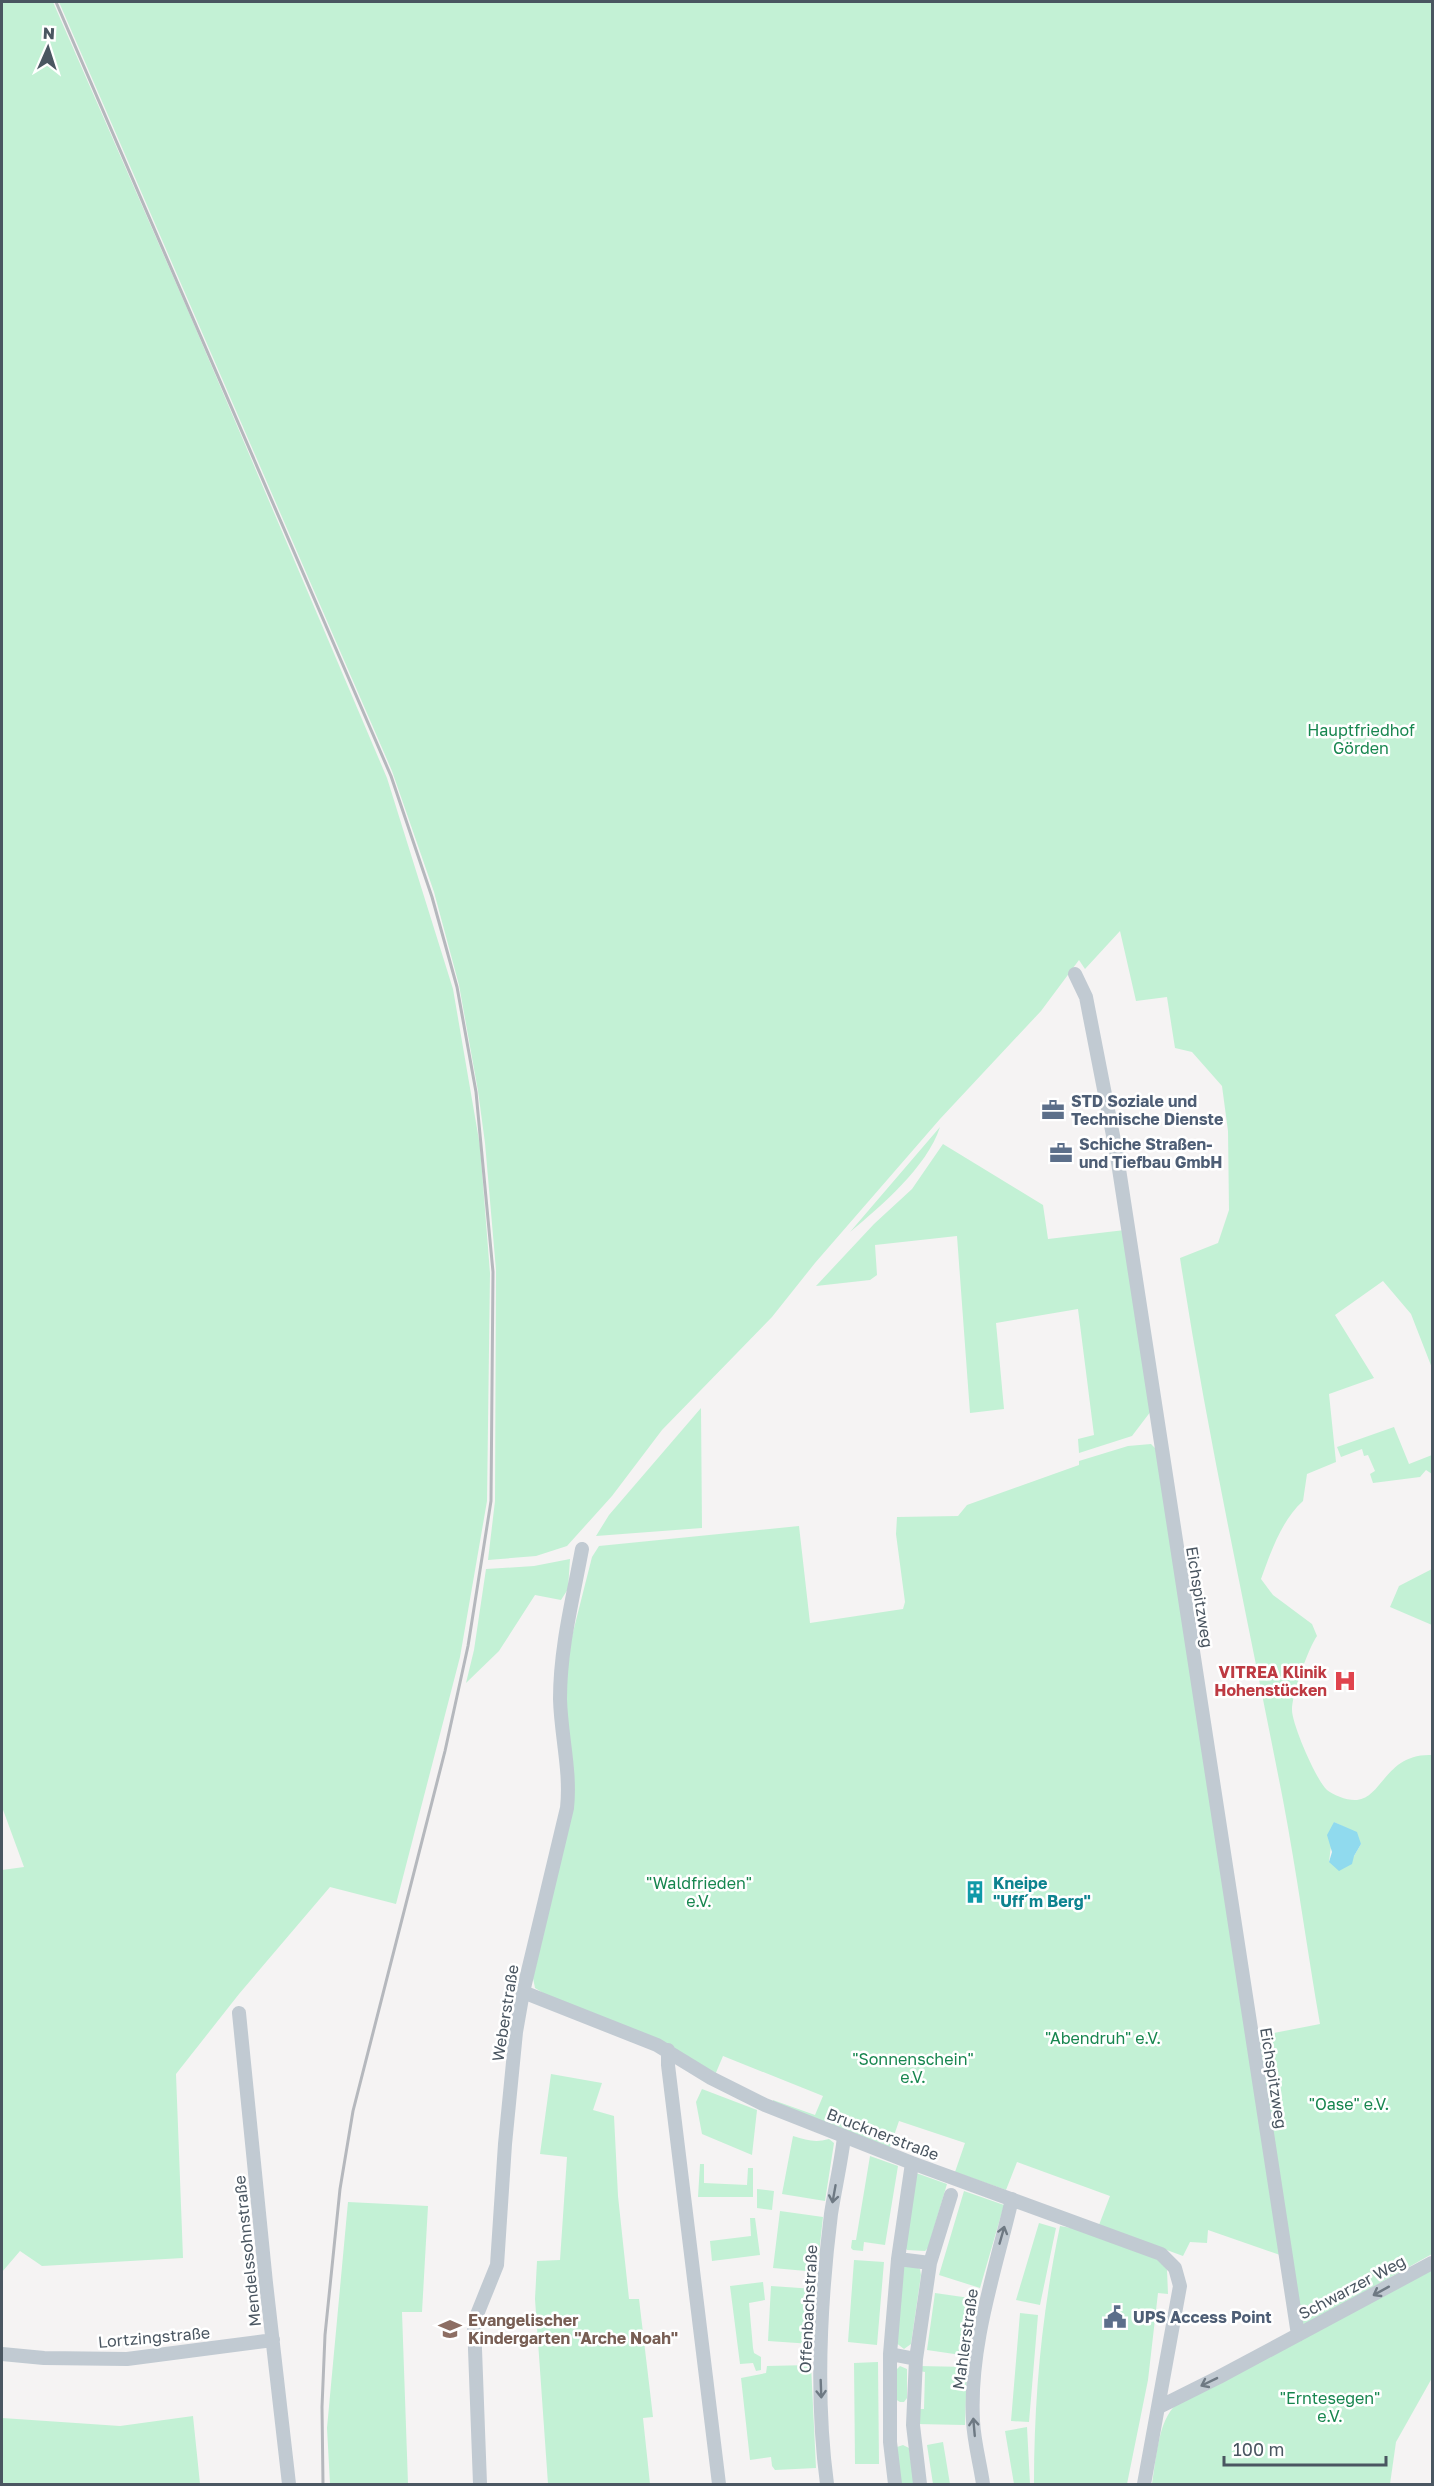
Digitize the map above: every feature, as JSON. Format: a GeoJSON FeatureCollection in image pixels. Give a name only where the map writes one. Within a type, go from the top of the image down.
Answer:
{"type":"FeatureCollection","features":[{"type":"Feature","properties":{"kind":"street","name":"Eichspitzweg"},"geometry":{"type":"LineString","coordinates":[[1076,974],[1086,998],[1117,1156],[1298,2335]]}},
{"type":"Feature","properties":{"kind":"street","name":"Weberstraße"},"geometry":{"type":"LineString","coordinates":[[480,2484],[474,2322],[497,2265],[505,2144],[523,1992],[567,1808],[570,1785],[560,1700],[562,1652],[582,1549]]}},
{"type":"Feature","properties":{"kind":"street","name":"Brucknerstraße"},"geometry":{"type":"LineString","coordinates":[[523,1992],[668,2050],[711,2078],[765,2105],[912,2163],[1161,2254],[1175,2268],[1180,2286],[1144,2484]]}},
{"type":"Feature","properties":{"kind":"street","name":"Mendelssohnstraße"},"geometry":{"type":"LineString","coordinates":[[240,2013],[289,2484]]}},
{"type":"Feature","properties":{"kind":"street"},"geometry":{"type":"LineString","coordinates":[[668,2050],[719,2484]]}},
{"type":"Feature","properties":{"kind":"street","name":"Offenbachstraße"},"geometry":{"type":"LineString","coordinates":[[827,2484],[822,2442],[820,2342],[831,2215],[844,2137]]}},
{"type":"Feature","properties":{"kind":"street"},"geometry":{"type":"LineString","coordinates":[[895,2484],[890,2438],[890,2354],[898,2259],[912,2163]]}},
{"type":"Feature","properties":{"kind":"street"},"geometry":{"type":"LineString","coordinates":[[920,2484],[914,2436],[913,2404],[916,2358],[930,2263],[951,2196]]}},
{"type":"Feature","properties":{"kind":"street","name":"Mahlerstraße"},"geometry":{"type":"LineString","coordinates":[[983,2484],[973,2420],[975,2366],[985,2299],[1012,2199]]}},
{"type":"Feature","properties":{"kind":"street"},"geometry":{"type":"LineString","coordinates":[[898,2259],[930,2263]]}},
{"type":"Feature","properties":{"kind":"street","name":"Schwarzer Weg"},"geometry":{"type":"LineString","coordinates":[[1159,2407],[1432,2263]]}},
{"type":"Feature","properties":{"kind":"street","name":"Lortzingstraße"},"geometry":{"type":"LineString","coordinates":[[2,2354],[44,2358],[127,2359],[273,2340]]}},
{"type":"Feature","properties":{"kind":"street"},"geometry":{"type":"LineString","coordinates":[[890,2354],[916,2358]]}},
{"type":"Feature","properties":{"kind":"street"},"geometry":{"type":"LineString","coordinates":[[890,2438],[914,2436]]}},
{"type":"Feature","properties":{"kind":"green space"},"geometry":{"type":"Polygon","coordinates":[[[2,2],[53,2],[189,313],[387,778],[453,989],[480,1146],[490,1273],[487,1501],[460,1657],[396,1904],[330,1887],[239,1994],[176,2074],[183,2258],[42,2266],[20,2251],[2,2272],[2,1870],[24,1867],[2,1807],[2,2]]]}},
{"type":"Feature","properties":{"kind":"green space"},"geometry":{"type":"Polygon","coordinates":[[[59,2],[1432,2],[1432,1368],[1411,1314],[1383,1281],[1335,1315],[1374,1378],[1329,1394],[1336,1462],[1307,1474],[1303,1501],[1283,1527],[1261,1579],[1273,1595],[1312,1624],[1317,1636],[1301,1672],[1292,1710],[1305,1752],[1327,1790],[1349,1800],[1366,1797],[1405,1761],[1417,1756],[1432,1755],[1432,2254],[1300,2328],[1254,2037],[1320,2024],[1283,1800],[1216,1462],[1180,1258],[1218,1243],[1229,1210],[1228,1131],[1222,1086],[1192,1052],[1175,1048],[1167,997],[1136,1001],[1120,931],[1085,969],[1079,960],[1041,1011],[940,1119],[815,1263],[772,1317],[662,1430],[612,1496],[567,1546],[536,1556],[488,1560],[495,1501],[496,1270],[485,1143],[459,985],[434,892],[392,771],[59,2]],[[1334,1822],[1329,1862],[1354,1856],[1361,1844],[1346,1828],[1334,1822]]]}},
{"type":"Feature","properties":{"kind":"green space"},"geometry":{"type":"Polygon","coordinates":[[[940,1127],[925,1157],[902,1185],[850,1232],[940,1127]]]}},
{"type":"Feature","properties":{"kind":"green space"},"geometry":{"type":"Polygon","coordinates":[[[943,1144],[1043,1205],[1048,1239],[1125,1230],[1151,1411],[1132,1436],[1079,1453],[1078,1439],[1094,1435],[1078,1309],[996,1323],[1004,1409],[970,1413],[957,1236],[875,1245],[877,1275],[870,1280],[816,1286],[874,1224],[912,1189],[943,1144]]]}},
{"type":"Feature","properties":{"kind":"green space"},"geometry":{"type":"Polygon","coordinates":[[[701,1408],[702,1528],[596,1536],[609,1515],[701,1408]]]}},
{"type":"Feature","properties":{"kind":"green space"},"geometry":{"type":"Polygon","coordinates":[[[1394,1427],[1409,1464],[1432,1455],[1432,1474],[1426,1470],[1420,1477],[1373,1483],[1370,1474],[1375,1471],[1368,1455],[1364,1456],[1362,1449],[1341,1457],[1337,1447],[1394,1427]]]}},
{"type":"Feature","properties":{"kind":"green space"},"geometry":{"type":"Polygon","coordinates":[[[1151,1444],[1157,1450],[1280,2255],[1208,2230],[1207,2243],[1190,2242],[1183,2256],[1099,2225],[1110,2196],[1017,2162],[1006,2190],[955,2172],[965,2143],[899,2121],[889,2150],[773,2102],[773,2100],[815,2115],[823,2096],[723,2056],[715,2075],[535,1988],[533,1978],[571,1814],[566,1712],[568,1652],[592,1557],[599,1546],[799,1526],[810,1623],[903,1609],[905,1602],[896,1534],[897,1517],[958,1516],[967,1505],[1079,1465],[1079,1461],[1128,1446],[1151,1444]]]}},
{"type":"Feature","properties":{"kind":"green space"},"geometry":{"type":"Polygon","coordinates":[[[570,1559],[568,1589],[561,1600],[535,1595],[499,1651],[466,1683],[474,1650],[486,1569],[534,1566],[570,1559]]]}},
{"type":"Feature","properties":{"kind":"green space"},"geometry":{"type":"Polygon","coordinates":[[[1432,1569],[1432,1625],[1390,1607],[1399,1586],[1432,1569]]]}},
{"type":"Feature","properties":{"kind":"green space"},"geometry":{"type":"Polygon","coordinates":[[[551,2074],[602,2083],[593,2110],[614,2116],[618,2196],[629,2299],[639,2299],[653,2417],[643,2418],[650,2484],[548,2484],[535,2299],[537,2261],[560,2260],[567,2157],[540,2154],[551,2074]]]}},
{"type":"Feature","properties":{"kind":"green space"},"geometry":{"type":"Polygon","coordinates":[[[702,2089],[757,2110],[752,2155],[702,2134],[696,2102],[702,2089]]]}},
{"type":"Feature","properties":{"kind":"green space"},"geometry":{"type":"Polygon","coordinates":[[[793,2136],[815,2141],[829,2139],[834,2143],[825,2201],[782,2194],[793,2136]]]}},
{"type":"Feature","properties":{"kind":"green space"},"geometry":{"type":"Polygon","coordinates":[[[870,2156],[898,2166],[885,2245],[864,2242],[863,2251],[853,2250],[852,2240],[856,2240],[870,2156]]]}},
{"type":"Feature","properties":{"kind":"green space"},"geometry":{"type":"Polygon","coordinates":[[[700,2164],[704,2164],[704,2183],[747,2185],[748,2168],[753,2168],[753,2197],[698,2197],[700,2164]]]}},
{"type":"Feature","properties":{"kind":"green space"},"geometry":{"type":"Polygon","coordinates":[[[916,2173],[947,2184],[928,2248],[925,2251],[907,2250],[904,2246],[916,2173]]]}},
{"type":"Feature","properties":{"kind":"green space"},"geometry":{"type":"Polygon","coordinates":[[[757,2189],[774,2191],[772,2210],[757,2208],[757,2189]]]}},
{"type":"Feature","properties":{"kind":"green space"},"geometry":{"type":"Polygon","coordinates":[[[964,2191],[1004,2205],[980,2288],[939,2275],[964,2191]]]}},
{"type":"Feature","properties":{"kind":"green space"},"geometry":{"type":"Polygon","coordinates":[[[348,2202],[428,2206],[422,2312],[402,2312],[408,2484],[330,2484],[327,2428],[348,2202]]]}},
{"type":"Feature","properties":{"kind":"green space"},"geometry":{"type":"Polygon","coordinates":[[[780,2211],[823,2217],[817,2272],[773,2268],[780,2211]]]}},
{"type":"Feature","properties":{"kind":"green space"},"geometry":{"type":"Polygon","coordinates":[[[750,2218],[755,2218],[760,2255],[712,2261],[710,2241],[751,2236],[750,2218]]]}},
{"type":"Feature","properties":{"kind":"green space"},"geometry":{"type":"Polygon","coordinates":[[[1039,2223],[1056,2228],[1040,2305],[1016,2300],[1039,2223]]]}},
{"type":"Feature","properties":{"kind":"green space"},"geometry":{"type":"Polygon","coordinates":[[[1060,2226],[1088,2231],[1162,2259],[1167,2270],[1168,2294],[1158,2293],[1148,2380],[1127,2484],[1034,2484],[1040,2354],[1048,2290],[1060,2226]]]}},
{"type":"Feature","properties":{"kind":"green space"},"geometry":{"type":"Polygon","coordinates":[[[854,2260],[884,2262],[877,2345],[848,2342],[854,2260]]]}},
{"type":"Feature","properties":{"kind":"green space"},"geometry":{"type":"Polygon","coordinates":[[[905,2266],[920,2269],[921,2275],[911,2344],[904,2349],[895,2342],[901,2270],[905,2266]]]}},
{"type":"Feature","properties":{"kind":"green space","name":"\"Erntesegen\" e.V."},"geometry":{"type":"Polygon","coordinates":[[[1432,2268],[1432,2378],[1396,2442],[1390,2484],[1152,2484],[1165,2420],[1176,2405],[1432,2268]]]}},
{"type":"Feature","properties":{"kind":"green space"},"geometry":{"type":"Polygon","coordinates":[[[763,2282],[765,2300],[749,2303],[754,2353],[761,2357],[761,2370],[756,2371],[753,2363],[740,2364],[730,2286],[763,2282]]]}},
{"type":"Feature","properties":{"kind":"green space"},"geometry":{"type":"Polygon","coordinates":[[[771,2286],[815,2289],[812,2344],[768,2341],[771,2286]]]}},
{"type":"Feature","properties":{"kind":"green space"},"geometry":{"type":"Polygon","coordinates":[[[935,2293],[977,2299],[968,2356],[927,2350],[935,2293]]]}},
{"type":"Feature","properties":{"kind":"green space"},"geometry":{"type":"Polygon","coordinates":[[[1020,2313],[1038,2315],[1029,2422],[1011,2421],[1020,2313]]]}},
{"type":"Feature","properties":{"kind":"green space"},"geometry":{"type":"Polygon","coordinates":[[[878,2362],[879,2464],[855,2464],[854,2363],[878,2362]]]}},
{"type":"Feature","properties":{"kind":"green space"},"geometry":{"type":"Polygon","coordinates":[[[811,2365],[816,2468],[775,2470],[771,2457],[750,2460],[741,2378],[766,2373],[767,2366],[811,2365]]]}},
{"type":"Feature","properties":{"kind":"green space"},"geometry":{"type":"Polygon","coordinates":[[[900,2366],[907,2369],[907,2398],[904,2402],[895,2399],[895,2371],[900,2366]]]}},
{"type":"Feature","properties":{"kind":"green space"},"geometry":{"type":"Polygon","coordinates":[[[919,2366],[967,2367],[965,2425],[916,2424],[916,2409],[924,2409],[925,2372],[919,2371],[919,2366]]]}},
{"type":"Feature","properties":{"kind":"green space"},"geometry":{"type":"Polygon","coordinates":[[[193,2416],[200,2484],[2,2484],[2,2418],[120,2426],[193,2416]]]}},
{"type":"Feature","properties":{"kind":"green space"},"geometry":{"type":"Polygon","coordinates":[[[1027,2427],[1030,2484],[1014,2484],[1005,2431],[1027,2427]]]}},
{"type":"Feature","properties":{"kind":"green space"},"geometry":{"type":"Polygon","coordinates":[[[943,2442],[950,2484],[933,2484],[927,2445],[943,2442]]]}},
{"type":"Feature","properties":{"kind":"green space"},"geometry":{"type":"Polygon","coordinates":[[[903,2445],[909,2448],[914,2484],[901,2484],[897,2447],[903,2445]]]}},
{"type":"Feature","properties":{"kind":"water"},"geometry":{"type":"Polygon","coordinates":[[[1334,1822],[1357,1832],[1361,1844],[1352,1864],[1339,1871],[1329,1862],[1332,1852],[1327,1835],[1334,1822]]]}},
{"type":"Feature","properties":{"kind":"railway"},"geometry":{"type":"LineString","coordinates":[[56,2],[391,776],[432,897],[457,987],[476,1092],[493,1272],[491,1501],[468,1646],[445,1751],[353,2111],[340,2189],[325,2335],[322,2407],[323,2484]]}},
{"type":"Feature","properties":{"kind":"place","name":"STD Soziale und Technische Dienste"},"geometry":{"type":"Point","coordinates":[1053,1110]}},
{"type":"Feature","properties":{"kind":"place","name":"Schiche Straßen- und Tiefbau GmbH"},"geometry":{"type":"Point","coordinates":[1061,1153]}},
{"type":"Feature","properties":{"kind":"place","name":"VITREA Klinik Hohenstücken"},"geometry":{"type":"Point","coordinates":[1345,1681]}},
{"type":"Feature","properties":{"kind":"place","name":"Kneipe \"Uff´m Berg\""},"geometry":{"type":"Point","coordinates":[975,1892]}},
{"type":"Feature","properties":{"kind":"place","name":"UPS Access Point"},"geometry":{"type":"Point","coordinates":[1115,2317]}},
{"type":"Feature","properties":{"kind":"place","name":"Evangelischer Kindergarten \"Arche Noah\""},"geometry":{"type":"Point","coordinates":[450,2329]}},
{"type":"Feature","properties":{"kind":"park label","name":"Hauptfriedhof Görden"},"geometry":{"type":"Point","coordinates":[1361,739]}},
{"type":"Feature","properties":{"kind":"park label","name":"\"Waldfrieden\" e.V."},"geometry":{"type":"Point","coordinates":[699,1892]}},
{"type":"Feature","properties":{"kind":"park label","name":"\"Abendruh\" e.V."},"geometry":{"type":"Point","coordinates":[1103,2038]}},
{"type":"Feature","properties":{"kind":"park label","name":"\"Sonnenschein\" e.V."},"geometry":{"type":"Point","coordinates":[913,2068]}},
{"type":"Feature","properties":{"kind":"park label","name":"\"Oase\" e.V."},"geometry":{"type":"Point","coordinates":[1349,2104]}}]}
